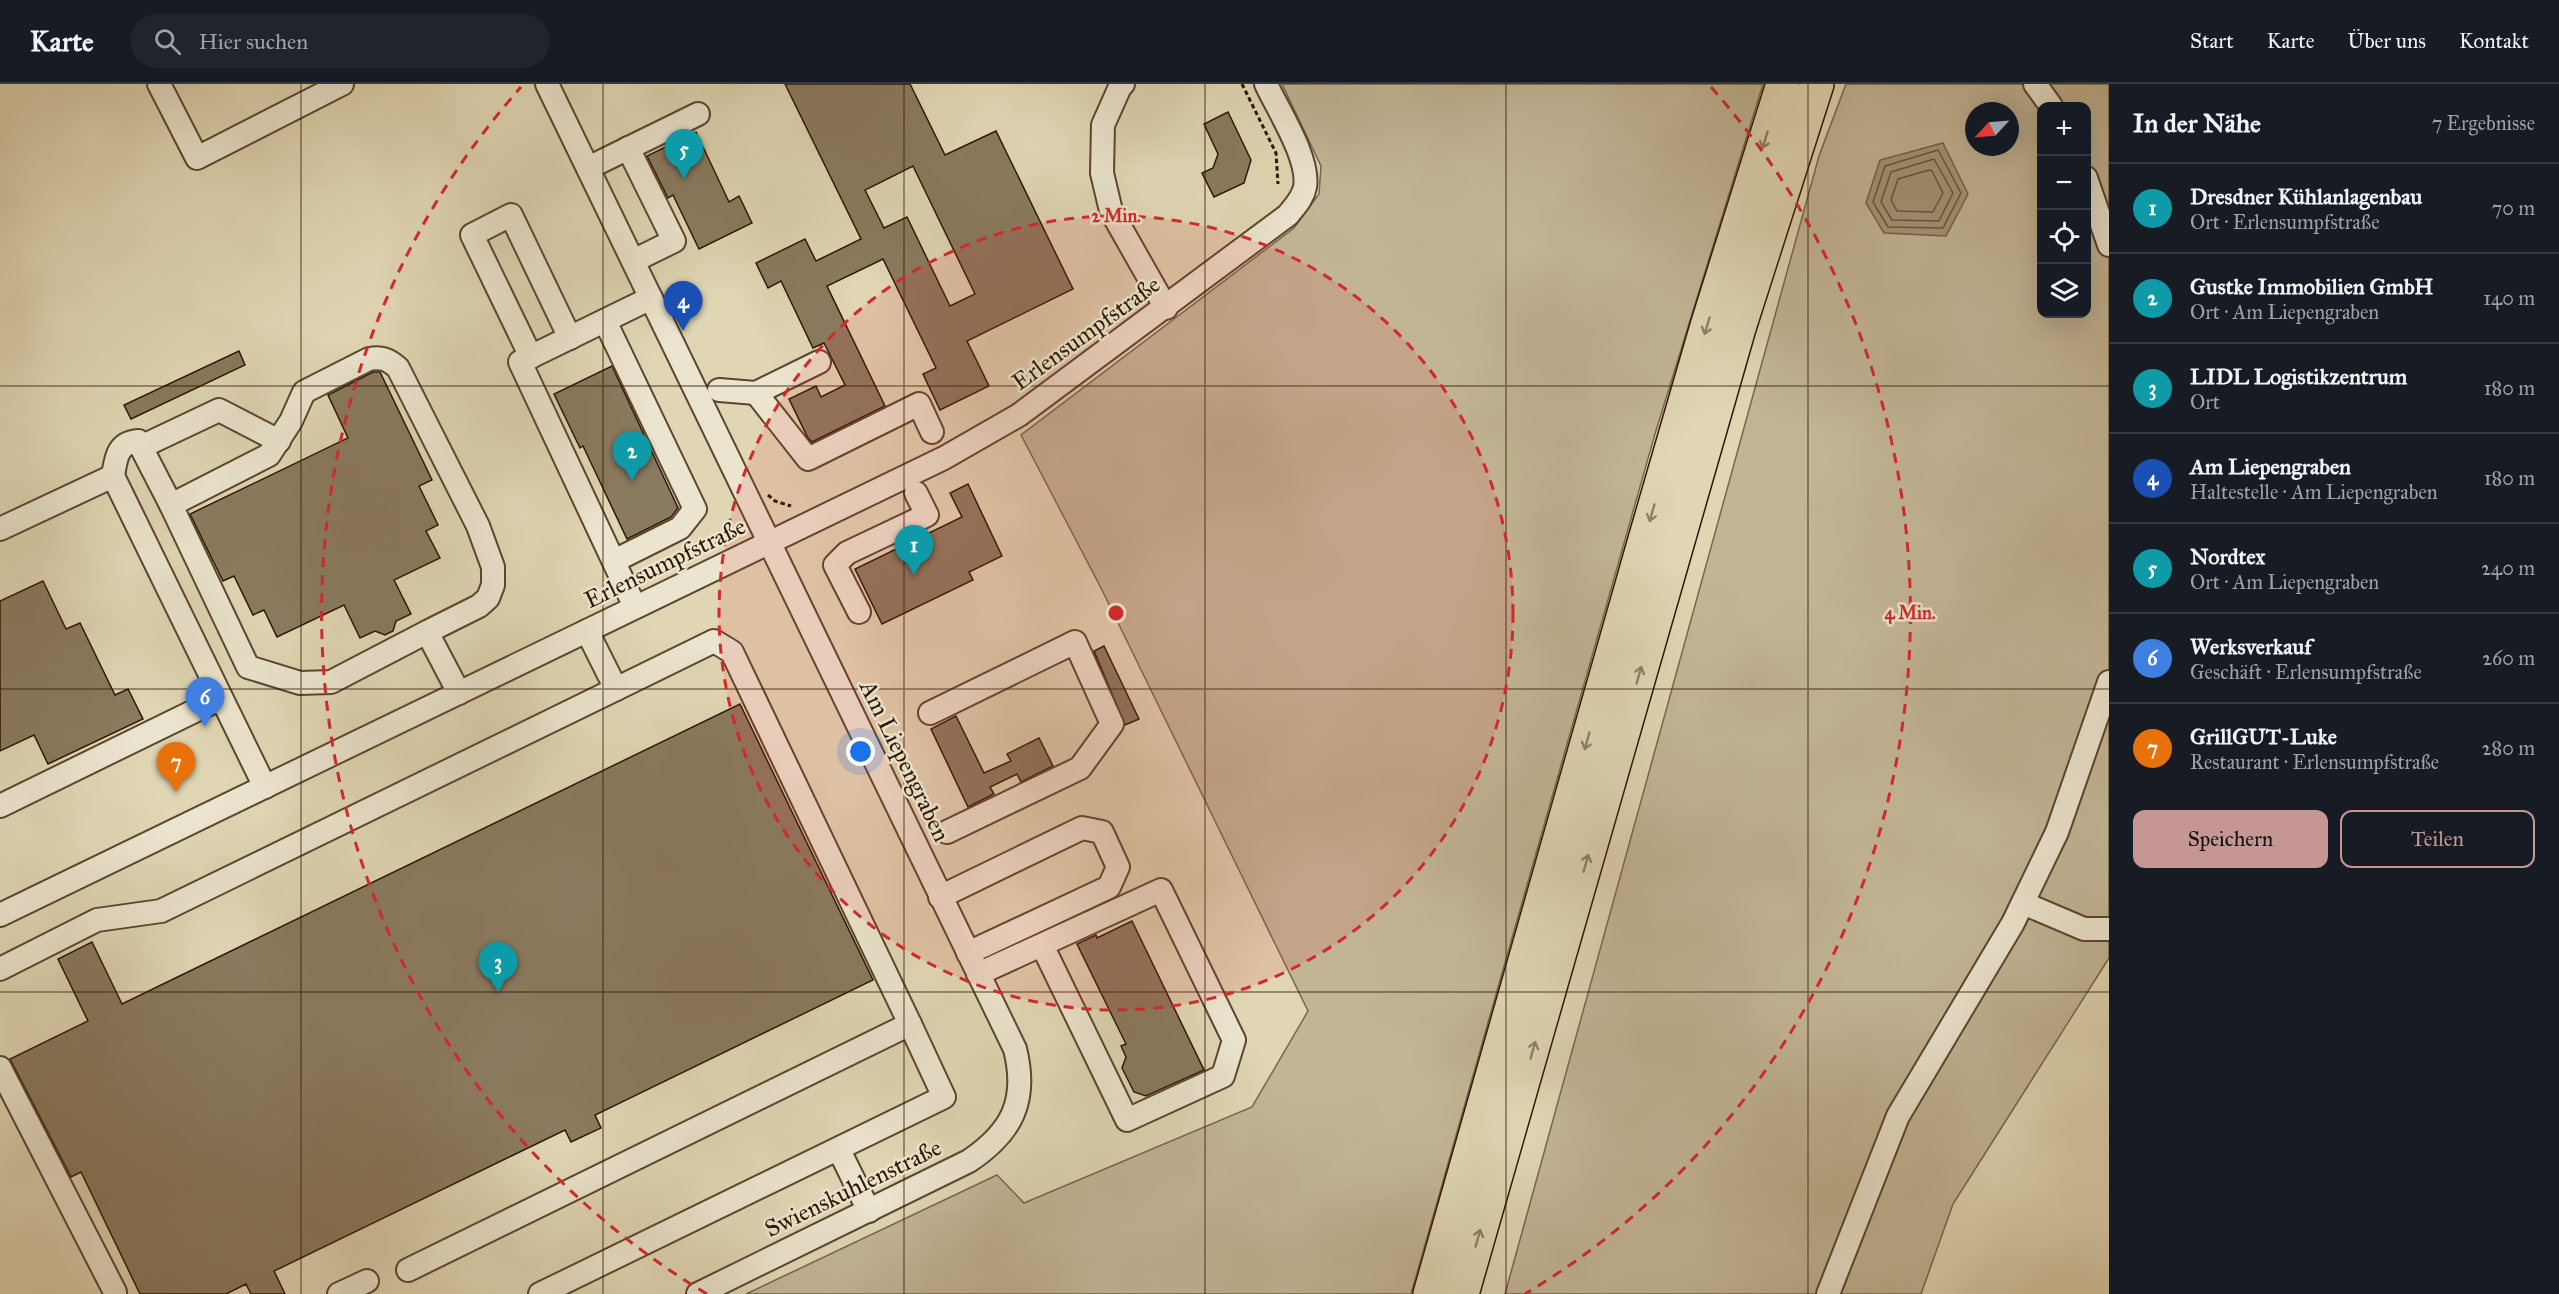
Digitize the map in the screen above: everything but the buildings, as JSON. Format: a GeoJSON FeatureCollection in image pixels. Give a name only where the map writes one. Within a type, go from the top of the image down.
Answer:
{"type":"FeatureCollection","features":[{"type":"Feature","properties":{"kind":"highway"},"geometry":{"type":"LineString","coordinates":[[1430,1294],[1710,315],[1783,84]]}},
{"type":"Feature","properties":{"kind":"highway"},"geometry":{"type":"LineString","coordinates":[[1462,1294],[1739,328],[1817,84]]}},
{"type":"Feature","properties":{"kind":"street"},"geometry":{"type":"LineString","coordinates":[[159,84],[197,158],[342,84]]}},
{"type":"Feature","properties":{"kind":"street","name":"Am Liepengraben"},"geometry":{"type":"LineString","coordinates":[[547,84],[1015,1049],[1021,1072],[1015,1110]]}},
{"type":"Feature","properties":{"kind":"street","name":"Erlensumpfstraße"},"geometry":{"type":"LineString","coordinates":[[0,915],[989,434],[1019,415],[1166,308],[1288,215],[1301,197],[1305,186],[1301,157],[1266,84]]}},
{"type":"Feature","properties":{"kind":"street"},"geometry":{"type":"LineString","coordinates":[[2035,84],[2048,102]]}},
{"type":"Feature","properties":{"kind":"street"},"geometry":{"type":"LineString","coordinates":[[1120,85],[1103,125],[1102,173],[1111,211],[1166,308]]}},
{"type":"Feature","properties":{"kind":"street"},"geometry":{"type":"LineString","coordinates":[[588,168],[698,114]]}},
{"type":"Feature","properties":{"kind":"street"},"geometry":{"type":"LineString","coordinates":[[628,148],[674,241],[633,261]]}},
{"type":"Feature","properties":{"kind":"street"},"geometry":{"type":"LineString","coordinates":[[2091,193],[2109,245]]}},
{"type":"Feature","properties":{"kind":"street"},"geometry":{"type":"LineString","coordinates":[[531,357],[472,235],[511,215],[570,338]]}},
{"type":"Feature","properties":{"kind":"street"},"geometry":{"type":"LineString","coordinates":[[636,607],[520,362],[651,298]]}},
{"type":"Feature","properties":{"kind":"street"},"geometry":{"type":"LineString","coordinates":[[605,321],[695,509],[680,528],[614,561]]}},
{"type":"Feature","properties":{"kind":"street"},"geometry":{"type":"LineString","coordinates":[[171,505],[261,460],[279,441],[291,422],[299,399],[310,387],[369,359],[379,357],[389,360],[398,368],[478,526],[493,567],[493,585],[488,598],[479,606],[331,682],[300,683],[248,667],[171,505],[143,446],[138,441],[124,444],[116,457],[113,476],[265,787]]}},
{"type":"Feature","properties":{"kind":"street"},"geometry":{"type":"LineString","coordinates":[[720,390],[756,393],[819,362]]}},
{"type":"Feature","properties":{"kind":"street"},"geometry":{"type":"LineString","coordinates":[[756,393],[808,459],[919,405],[932,432]]}},
{"type":"Feature","properties":{"kind":"street"},"geometry":{"type":"LineString","coordinates":[[143,446],[219,410],[279,441]]}},
{"type":"Feature","properties":{"kind":"street"},"geometry":{"type":"LineString","coordinates":[[0,529],[113,476]]}},
{"type":"Feature","properties":{"kind":"street"},"geometry":{"type":"LineString","coordinates":[[859,612],[835,565],[847,553],[927,515],[916,493]]}},
{"type":"Feature","properties":{"kind":"street"},"geometry":{"type":"LineString","coordinates":[[587,631],[616,689]]}},
{"type":"Feature","properties":{"kind":"street"},"geometry":{"type":"LineString","coordinates":[[427,632],[459,693]]}},
{"type":"Feature","properties":{"kind":"street"},"geometry":{"type":"LineString","coordinates":[[0,969],[97,920],[161,911],[714,641],[732,652],[944,1097],[540,1294]]}},
{"type":"Feature","properties":{"kind":"street"},"geometry":{"type":"LineString","coordinates":[[930,712],[1075,642],[1112,724],[1080,768],[947,832]]}},
{"type":"Feature","properties":{"kind":"street"},"geometry":{"type":"LineString","coordinates":[[0,806],[218,690],[248,667]]}},
{"type":"Feature","properties":{"kind":"street"},"geometry":{"type":"LineString","coordinates":[[1828,1294],[1898,1116],[2023,903],[2057,832],[2109,682]]}},
{"type":"Feature","properties":{"kind":"street"},"geometry":{"type":"LineString","coordinates":[[940,897],[1082,828],[1102,832],[1118,867],[1109,887],[968,953]]}},
{"type":"Feature","properties":{"kind":"street"},"geometry":{"type":"LineString","coordinates":[[978,974],[1161,890],[1234,1040],[1223,1076],[1127,1120],[1042,945]]}},
{"type":"Feature","properties":{"kind":"street"},"geometry":{"type":"LineString","coordinates":[[2023,903],[2084,929],[2109,929]]}},
{"type":"Feature","properties":{"kind":"street"},"geometry":{"type":"LineString","coordinates":[[408,1270],[910,1024]]}},
{"type":"Feature","properties":{"kind":"street"},"geometry":{"type":"LineString","coordinates":[[0,1068],[114,1293]]}},
{"type":"Feature","properties":{"kind":"street","name":"Swienskuhlenstraße"},"geometry":{"type":"LineString","coordinates":[[698,1294],[978,1155],[1002,1133],[1015,1110]]}},
{"type":"Feature","properties":{"kind":"street"},"geometry":{"type":"LineString","coordinates":[[838,1150],[869,1211]]}},
{"type":"Feature","properties":{"kind":"street"},"geometry":{"type":"LineString","coordinates":[[339,1294],[367,1281]]}},
{"type":"Feature","properties":{"kind":"path"},"geometry":{"type":"LineString","coordinates":[[1242,84],[1276,153],[1278,184]]}},
{"type":"Feature","properties":{"kind":"path"},"geometry":{"type":"LineString","coordinates":[[768,495],[790,506]]}},
{"type":"Feature","properties":{"kind":"shaded area"},"geometry":{"type":"Polygon","coordinates":[[[1282,84],[1763,84],[1655,434],[1411,1294],[746,1294],[997,1175],[1024,1203],[1252,1107],[1308,1011],[1101,588],[1021,435],[1294,228],[1319,194],[1321,166],[1282,84]]]}},
{"type":"Feature","properties":{"kind":"shaded area"},"geometry":{"type":"Polygon","coordinates":[[[1846,84],[2109,84],[2109,958],[1953,1204],[1921,1294],[1505,1294],[1819,156],[1846,84]]]}},
{"type":"Feature","properties":{"kind":"water"},"geometry":{"type":"Polygon","coordinates":[[[1943,143],[1968,194],[1946,236],[1884,233],[1866,203],[1880,160],[1943,143]]]}},
{"type":"Feature","properties":{"kind":"place","name":"Nordtex"},"geometry":{"type":"Point","coordinates":[684,179]}},
{"type":"Feature","properties":{"kind":"place","name":"Am Liepengraben"},"geometry":{"type":"Point","coordinates":[683,331]}},
{"type":"Feature","properties":{"kind":"place","name":"Gustke Immobilien GmbH"},"geometry":{"type":"Point","coordinates":[632,481]}},
{"type":"Feature","properties":{"kind":"place","name":"Dresdner Kühlanlagenbau"},"geometry":{"type":"Point","coordinates":[914,575]}},
{"type":"Feature","properties":{"kind":"place","name":"Werksverkauf"},"geometry":{"type":"Point","coordinates":[205,727]}},
{"type":"Feature","properties":{"kind":"place","name":"GrillGUT-Luke"},"geometry":{"type":"Point","coordinates":[176,792]}},
{"type":"Feature","properties":{"kind":"place","name":"LIDL Logistikzentrum"},"geometry":{"type":"Point","coordinates":[498,992]}}]}
